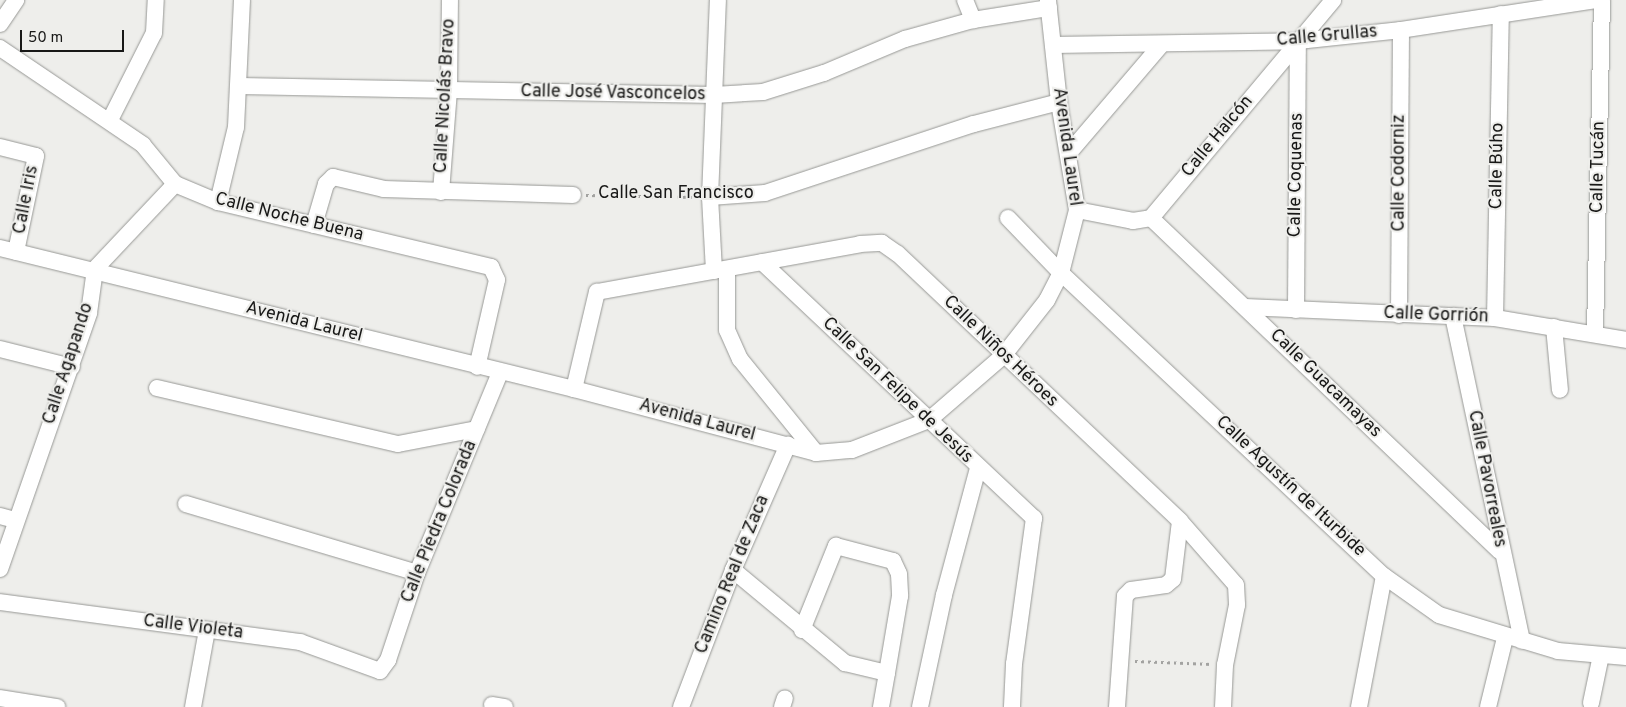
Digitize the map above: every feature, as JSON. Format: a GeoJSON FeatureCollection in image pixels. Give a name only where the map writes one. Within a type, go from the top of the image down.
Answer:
{"type":"FeatureCollection","features":[{"type":"Feature","properties":{"kind":"street"},"geometry":{"type":"LineString","coordinates":[[0,24],[16,0]]}},
{"type":"Feature","properties":{"kind":"street"},"geometry":{"type":"LineString","coordinates":[[110,120],[154,33],[156,0]]}},
{"type":"Feature","properties":{"kind":"street"},"geometry":{"type":"LineString","coordinates":[[218,202],[236,127],[240,86],[242,0]]}},
{"type":"Feature","properties":{"kind":"street","name":"Calle Nicolás Bravo"},"geometry":{"type":"LineString","coordinates":[[441,192],[449,91],[450,0]]}},
{"type":"Feature","properties":{"kind":"street"},"geometry":{"type":"LineString","coordinates":[[718,0],[710,197],[727,330],[740,359],[816,453]]}},
{"type":"Feature","properties":{"kind":"street"},"geometry":{"type":"LineString","coordinates":[[965,0],[973,20]]}},
{"type":"Feature","properties":{"kind":"street","name":"Calle Halcón"},"geometry":{"type":"LineString","coordinates":[[1151,218],[1333,0]]}},
{"type":"Feature","properties":{"kind":"street","name":"Calle Grullas"},"geometry":{"type":"LineString","coordinates":[[1053,45],[1161,45],[1298,40],[1401,30],[1600,0]]}},
{"type":"Feature","properties":{"kind":"street","name":"Calle Tucán"},"geometry":{"type":"LineString","coordinates":[[1595,333],[1600,0]]}},
{"type":"Feature","properties":{"kind":"street","name":"Calle José Vasconcelos"},"geometry":{"type":"LineString","coordinates":[[240,86],[714,96],[763,92],[824,74],[905,39],[973,20],[1048,4]]}},
{"type":"Feature","properties":{"kind":"street","name":"Avenida Laurel"},"geometry":{"type":"LineString","coordinates":[[0,248],[94,269],[500,373],[574,389],[816,453],[852,450],[928,420],[1003,356],[1047,300],[1061,273],[1077,210],[1059,102],[1048,4]]}},
{"type":"Feature","properties":{"kind":"street","name":"Calle Búho"},"geometry":{"type":"LineString","coordinates":[[1496,318],[1501,14]]}},
{"type":"Feature","properties":{"kind":"street","name":"Calle Codorniz"},"geometry":{"type":"LineString","coordinates":[[1399,315],[1401,30]]}},
{"type":"Feature","properties":{"kind":"street","name":"Calle Coquenas"},"geometry":{"type":"LineString","coordinates":[[1296,310],[1298,40]]}},
{"type":"Feature","properties":{"kind":"street"},"geometry":{"type":"LineString","coordinates":[[1068,154],[1161,45]]}},
{"type":"Feature","properties":{"kind":"street","name":"Calle Noche Buena"},"geometry":{"type":"LineString","coordinates":[[0,48],[110,120],[143,144],[175,184],[218,202],[491,267],[496,280],[477,367]]}},
{"type":"Feature","properties":{"kind":"street","name":"Calle San Francisco"},"geometry":{"type":"LineString","coordinates":[[710,197],[765,193],[974,124],[1059,102]]}},
{"type":"Feature","properties":{"kind":"street","name":"Calle Iris"},"geometry":{"type":"LineString","coordinates":[[0,147],[36,156],[16,252]]}},
{"type":"Feature","properties":{"kind":"street","name":"Calle San Francisco"},"geometry":{"type":"LineString","coordinates":[[314,225],[326,184],[333,177],[384,189],[573,195]]}},
{"type":"Feature","properties":{"kind":"street"},"geometry":{"type":"LineString","coordinates":[[94,269],[175,184]]}},
{"type":"Feature","properties":{"kind":"street"},"geometry":{"type":"LineString","coordinates":[[1077,210],[1133,221],[1151,218]]}},
{"type":"Feature","properties":{"kind":"street","name":"Calle Agustín de Iturbide"},"geometry":{"type":"LineString","coordinates":[[1008,218],[1061,273],[1384,576],[1439,616],[1505,638],[1558,651],[1626,657]]}},
{"type":"Feature","properties":{"kind":"street","name":"Calle Guacamayas"},"geometry":{"type":"LineString","coordinates":[[1151,218],[1500,551]]}},
{"type":"Feature","properties":{"kind":"street","name":"Calle Niños Héroes"},"geometry":{"type":"LineString","coordinates":[[574,389],[598,292],[860,244],[882,243],[898,254],[1003,356],[1180,521],[1236,585],[1237,605],[1225,664]]}},
{"type":"Feature","properties":{"kind":"street","name":"Calle San Felipe de Jesús"},"geometry":{"type":"LineString","coordinates":[[762,262],[978,468],[1034,518],[1014,664],[1012,707]]}},
{"type":"Feature","properties":{"kind":"street","name":"Calle Agapando"},"geometry":{"type":"LineString","coordinates":[[0,569],[7,518],[72,367],[89,313],[94,269]]}},
{"type":"Feature","properties":{"kind":"street","name":"Calle Gorrión"},"geometry":{"type":"LineString","coordinates":[[1245,307],[1496,318],[1595,333],[1626,340]]}},
{"type":"Feature","properties":{"kind":"street","name":"Calle Pavorreales"},"geometry":{"type":"LineString","coordinates":[[1453,316],[1500,551],[1522,642]]}},
{"type":"Feature","properties":{"kind":"street"},"geometry":{"type":"LineString","coordinates":[[1554,327],[1560,390]]}},
{"type":"Feature","properties":{"kind":"street"},"geometry":{"type":"LineString","coordinates":[[0,350],[72,367]]}},
{"type":"Feature","properties":{"kind":"street","name":"Calle Piedra Colorada"},"geometry":{"type":"LineString","coordinates":[[380,672],[388,660],[417,573],[500,373]]}},
{"type":"Feature","properties":{"kind":"street"},"geometry":{"type":"LineString","coordinates":[[157,388],[398,444],[477,429]]}},
{"type":"Feature","properties":{"kind":"street","name":"Camino Real de Zaca"},"geometry":{"type":"LineString","coordinates":[[681,707],[732,570],[788,445]]}},
{"type":"Feature","properties":{"kind":"street"},"geometry":{"type":"LineString","coordinates":[[920,707],[944,595],[978,468]]}},
{"type":"Feature","properties":{"kind":"street"},"geometry":{"type":"LineString","coordinates":[[186,504],[417,573]]}},
{"type":"Feature","properties":{"kind":"street"},"geometry":{"type":"LineString","coordinates":[[1117,707],[1118,660],[1125,596],[1131,590],[1166,585],[1173,579],[1180,521]]}},
{"type":"Feature","properties":{"kind":"street"},"geometry":{"type":"LineString","coordinates":[[802,630],[836,546],[892,561],[899,574],[900,596],[881,707]]}},
{"type":"Feature","properties":{"kind":"street"},"geometry":{"type":"LineString","coordinates":[[732,570],[773,600],[802,630],[845,663],[887,673]]}},
{"type":"Feature","properties":{"kind":"street"},"geometry":{"type":"LineString","coordinates":[[1359,707],[1384,576]]}},
{"type":"Feature","properties":{"kind":"street","name":"Calle Violeta"},"geometry":{"type":"LineString","coordinates":[[0,602],[300,642],[380,672]]}},
{"type":"Feature","properties":{"kind":"street"},"geometry":{"type":"LineString","coordinates":[[193,707],[207,630]]}},
{"type":"Feature","properties":{"kind":"street"},"geometry":{"type":"LineString","coordinates":[[1488,707],[1505,638]]}},
{"type":"Feature","properties":{"kind":"street"},"geometry":{"type":"LineString","coordinates":[[1591,704],[1601,656]]}},
{"type":"Feature","properties":{"kind":"street"},"geometry":{"type":"LineString","coordinates":[[1223,707],[1225,664]]}},
{"type":"Feature","properties":{"kind":"street"},"geometry":{"type":"LineString","coordinates":[[0,698],[57,707]]}},
{"type":"Feature","properties":{"kind":"path","name":"Calle San Francisco"},"geometry":{"type":"LineString","coordinates":[[573,195],[710,197]]}},
{"type":"Feature","properties":{"kind":"path"},"geometry":{"type":"LineString","coordinates":[[1118,660],[1225,664]]}}]}
